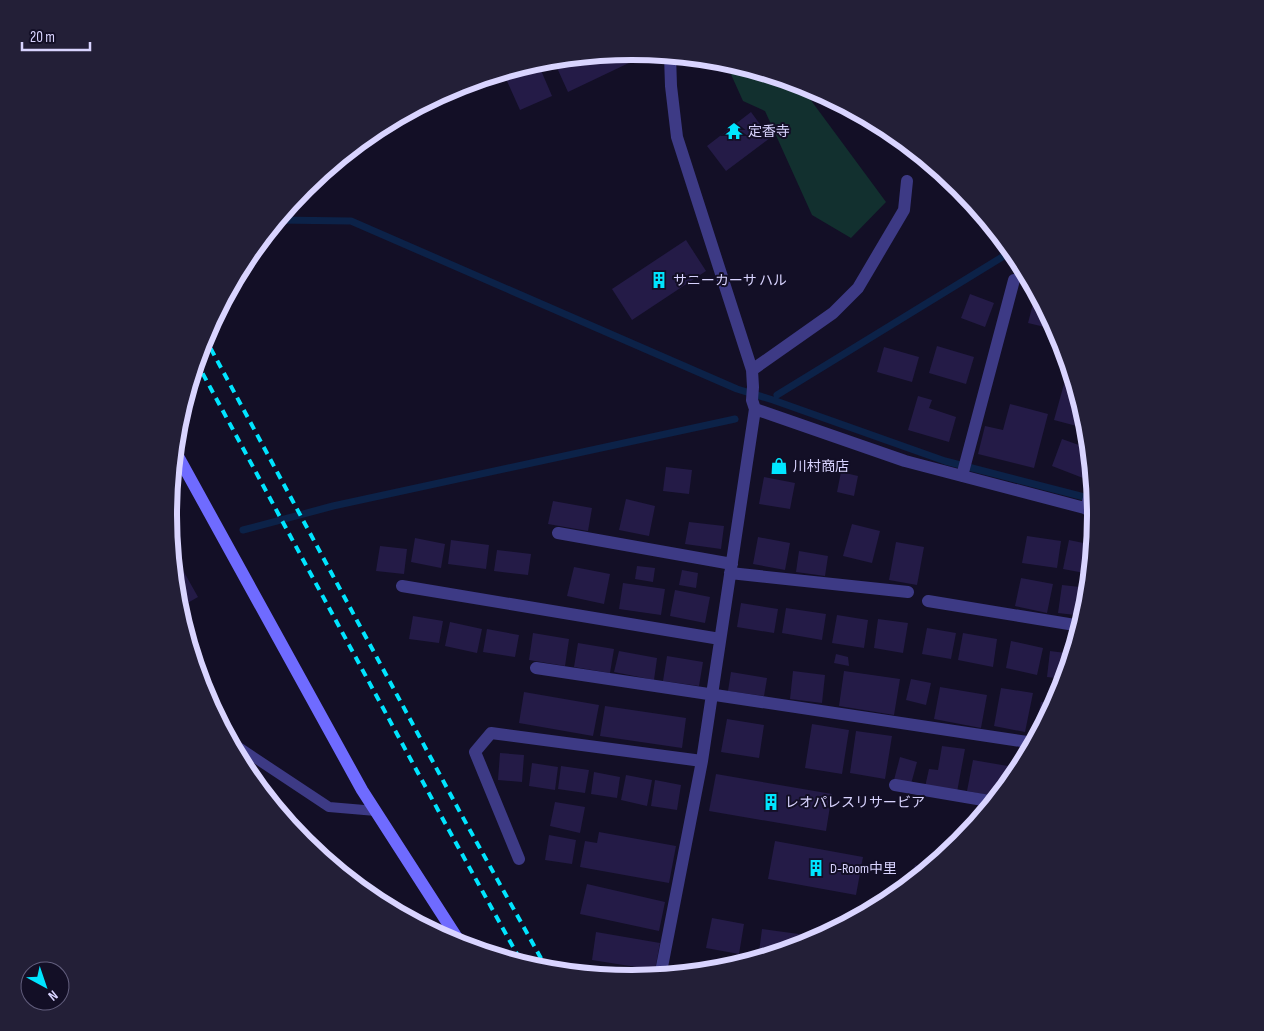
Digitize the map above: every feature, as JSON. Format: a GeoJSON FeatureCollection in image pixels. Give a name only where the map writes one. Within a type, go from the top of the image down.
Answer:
{"type":"FeatureCollection","features":[{"type":"Feature","properties":{"kind":"street"},"geometry":{"type":"LineString","coordinates":[[661,970],[702,761],[731,568],[754,387],[752,370],[677,138],[670,62]]}},
{"type":"Feature","properties":{"kind":"street"},"geometry":{"type":"LineString","coordinates":[[752,370],[833,313],[858,288],[904,210],[907,181]]}},
{"type":"Feature","properties":{"kind":"street"},"geometry":{"type":"LineString","coordinates":[[963,470],[1014,280]]}},
{"type":"Feature","properties":{"kind":"street"},"geometry":{"type":"LineString","coordinates":[[753,405],[905,461],[963,470],[1087,499]]}},
{"type":"Feature","properties":{"kind":"street"},"geometry":{"type":"LineString","coordinates":[[180,459],[362,790],[455,935]]}},
{"type":"Feature","properties":{"kind":"street"},"geometry":{"type":"LineString","coordinates":[[558,533],[731,568],[908,592]]}},
{"type":"Feature","properties":{"kind":"street"},"geometry":{"type":"LineString","coordinates":[[402,586],[720,639]]}},
{"type":"Feature","properties":{"kind":"street"},"geometry":{"type":"LineString","coordinates":[[928,601],[1074,625]]}},
{"type":"Feature","properties":{"kind":"street"},"geometry":{"type":"LineString","coordinates":[[536,668],[1027,742]]}},
{"type":"Feature","properties":{"kind":"street"},"geometry":{"type":"LineString","coordinates":[[520,859],[475,752],[491,733],[702,761]]}},
{"type":"Feature","properties":{"kind":"street"},"geometry":{"type":"LineString","coordinates":[[895,785],[987,801]]}},
{"type":"Feature","properties":{"kind":"lane"},"geometry":{"type":"LineString","coordinates":[[241,749],[329,807],[376,810]]}},
{"type":"Feature","properties":{"kind":"green space"},"geometry":{"type":"Polygon","coordinates":[[[730,71],[778,84],[809,96],[886,202],[851,238],[812,215],[765,111],[743,101],[730,71]]]}},
{"type":"Feature","properties":{"kind":"building"},"geometry":{"type":"Polygon","coordinates":[[[633,60],[633,61],[568,92],[557,67],[602,61],[633,60]]]}},
{"type":"Feature","properties":{"kind":"building"},"geometry":{"type":"Polygon","coordinates":[[[541,70],[552,96],[520,110],[506,78],[541,70]]]}},
{"type":"Feature","properties":{"kind":"building"},"geometry":{"type":"Polygon","coordinates":[[[751,112],[770,138],[726,171],[707,146],[751,112]]]}},
{"type":"Feature","properties":{"kind":"building","name":"サニーカーサ ハル"},"geometry":{"type":"Polygon","coordinates":[[[686,240],[706,271],[632,320],[612,289],[686,240]]]}},
{"type":"Feature","properties":{"kind":"building"},"geometry":{"type":"Polygon","coordinates":[[[970,294],[994,303],[985,327],[961,318],[970,294]]]}},
{"type":"Feature","properties":{"kind":"building"},"geometry":{"type":"Polygon","coordinates":[[[1034,301],[1047,328],[1028,323],[1034,301]]]}},
{"type":"Feature","properties":{"kind":"building"},"geometry":{"type":"Polygon","coordinates":[[[937,346],[974,357],[966,384],[929,373],[937,346]]]}},
{"type":"Feature","properties":{"kind":"building"},"geometry":{"type":"Polygon","coordinates":[[[884,347],[919,357],[912,382],[877,372],[884,347]]]}},
{"type":"Feature","properties":{"kind":"building"},"geometry":{"type":"Polygon","coordinates":[[[1064,384],[1068,385],[1079,427],[1054,420],[1064,384]]]}},
{"type":"Feature","properties":{"kind":"building"},"geometry":{"type":"Polygon","coordinates":[[[918,396],[932,400],[929,408],[956,417],[949,442],[908,430],[918,396]]]}},
{"type":"Feature","properties":{"kind":"building"},"geometry":{"type":"Polygon","coordinates":[[[1010,404],[1048,414],[1034,468],[978,454],[985,426],[1003,430],[1010,404]]]}},
{"type":"Feature","properties":{"kind":"building"},"geometry":{"type":"Polygon","coordinates":[[[1062,439],[1082,446],[1086,472],[1083,478],[1052,466],[1062,439]]]}},
{"type":"Feature","properties":{"kind":"building"},"geometry":{"type":"Polygon","coordinates":[[[666,467],[692,470],[689,494],[663,491],[666,467]]]}},
{"type":"Feature","properties":{"kind":"building"},"geometry":{"type":"Polygon","coordinates":[[[841,472],[858,476],[854,496],[837,492],[841,472]]]}},
{"type":"Feature","properties":{"kind":"building"},"geometry":{"type":"Polygon","coordinates":[[[764,477],[795,483],[790,509],[759,504],[764,477]]]}},
{"type":"Feature","properties":{"kind":"building"},"geometry":{"type":"Polygon","coordinates":[[[626,499],[655,506],[649,536],[619,530],[626,499]]]}},
{"type":"Feature","properties":{"kind":"building"},"geometry":{"type":"Polygon","coordinates":[[[553,501],[592,508],[588,531],[548,524],[553,501]]]}},
{"type":"Feature","properties":{"kind":"building"},"geometry":{"type":"Polygon","coordinates":[[[689,522],[724,526],[721,549],[685,544],[689,522]]]}},
{"type":"Feature","properties":{"kind":"building"},"geometry":{"type":"Polygon","coordinates":[[[852,524],[880,531],[872,563],[843,556],[852,524]]]}},
{"type":"Feature","properties":{"kind":"building"},"geometry":{"type":"Polygon","coordinates":[[[1027,536],[1061,541],[1057,568],[1022,563],[1027,536]]]}},
{"type":"Feature","properties":{"kind":"building"},"geometry":{"type":"Polygon","coordinates":[[[758,537],[790,543],[785,570],[753,564],[758,537]]]}},
{"type":"Feature","properties":{"kind":"building"},"geometry":{"type":"Polygon","coordinates":[[[415,538],[445,544],[441,568],[411,562],[415,538]]]}},
{"type":"Feature","properties":{"kind":"building"},"geometry":{"type":"Polygon","coordinates":[[[451,540],[489,545],[486,569],[448,564],[451,540]]]}},
{"type":"Feature","properties":{"kind":"building"},"geometry":{"type":"Polygon","coordinates":[[[1069,540],[1087,544],[1084,573],[1063,569],[1069,540]]]}},
{"type":"Feature","properties":{"kind":"building"},"geometry":{"type":"Polygon","coordinates":[[[896,542],[924,547],[917,585],[889,580],[896,542]]]}},
{"type":"Feature","properties":{"kind":"building"},"geometry":{"type":"Polygon","coordinates":[[[380,546],[407,549],[404,574],[376,571],[380,546]]]}},
{"type":"Feature","properties":{"kind":"building"},"geometry":{"type":"Polygon","coordinates":[[[497,550],[531,554],[528,575],[494,571],[497,550]]]}},
{"type":"Feature","properties":{"kind":"building"},"geometry":{"type":"Polygon","coordinates":[[[799,551],[828,556],[825,576],[796,572],[799,551]]]}},
{"type":"Feature","properties":{"kind":"building"},"geometry":{"type":"Polygon","coordinates":[[[179,563],[198,597],[185,604],[179,563]]]}},
{"type":"Feature","properties":{"kind":"building"},"geometry":{"type":"Polygon","coordinates":[[[637,566],[655,568],[653,582],[635,579],[637,566]]]}},
{"type":"Feature","properties":{"kind":"building"},"geometry":{"type":"Polygon","coordinates":[[[574,567],[610,574],[604,604],[567,596],[574,567]]]}},
{"type":"Feature","properties":{"kind":"building"},"geometry":{"type":"Polygon","coordinates":[[[682,570],[698,573],[696,588],[679,585],[682,570]]]}},
{"type":"Feature","properties":{"kind":"building"},"geometry":{"type":"Polygon","coordinates":[[[1021,578],[1053,584],[1047,613],[1015,606],[1021,578]]]}},
{"type":"Feature","properties":{"kind":"building"},"geometry":{"type":"Polygon","coordinates":[[[623,583],[665,589],[661,615],[619,609],[623,583]]]}},
{"type":"Feature","properties":{"kind":"building"},"geometry":{"type":"Polygon","coordinates":[[[1062,585],[1082,587],[1076,615],[1058,613],[1062,585]]]}},
{"type":"Feature","properties":{"kind":"building"},"geometry":{"type":"Polygon","coordinates":[[[675,590],[710,597],[705,623],[670,616],[675,590]]]}},
{"type":"Feature","properties":{"kind":"building"},"geometry":{"type":"Polygon","coordinates":[[[741,603],[778,609],[774,633],[737,627],[741,603]]]}},
{"type":"Feature","properties":{"kind":"building"},"geometry":{"type":"Polygon","coordinates":[[[786,608],[826,614],[822,640],[782,633],[786,608]]]}},
{"type":"Feature","properties":{"kind":"building"},"geometry":{"type":"Polygon","coordinates":[[[837,615],[868,620],[864,648],[832,643],[837,615]]]}},
{"type":"Feature","properties":{"kind":"building"},"geometry":{"type":"Polygon","coordinates":[[[413,616],[443,621],[439,643],[409,639],[413,616]]]}},
{"type":"Feature","properties":{"kind":"building"},"geometry":{"type":"Polygon","coordinates":[[[878,619],[908,623],[903,653],[874,648],[878,619]]]}},
{"type":"Feature","properties":{"kind":"building"},"geometry":{"type":"Polygon","coordinates":[[[450,622],[482,629],[477,653],[445,646],[450,622]]]}},
{"type":"Feature","properties":{"kind":"building"},"geometry":{"type":"Polygon","coordinates":[[[927,628],[956,633],[951,659],[922,654],[927,628]]]}},
{"type":"Feature","properties":{"kind":"building"},"geometry":{"type":"Polygon","coordinates":[[[487,629],[519,635],[515,657],[483,652],[487,629]]]}},
{"type":"Feature","properties":{"kind":"building"},"geometry":{"type":"Polygon","coordinates":[[[533,633],[569,639],[565,666],[529,660],[533,633]]]}},
{"type":"Feature","properties":{"kind":"building"},"geometry":{"type":"Polygon","coordinates":[[[963,633],[997,639],[993,667],[958,660],[963,633]]]}},
{"type":"Feature","properties":{"kind":"building"},"geometry":{"type":"Polygon","coordinates":[[[1011,641],[1043,648],[1037,675],[1006,668],[1011,641]]]}},
{"type":"Feature","properties":{"kind":"building"},"geometry":{"type":"Polygon","coordinates":[[[578,643],[614,649],[610,673],[574,667],[578,643]]]}},
{"type":"Feature","properties":{"kind":"building"},"geometry":{"type":"Polygon","coordinates":[[[619,651],[657,658],[654,680],[614,672],[619,651]]]}},
{"type":"Feature","properties":{"kind":"building"},"geometry":{"type":"Polygon","coordinates":[[[1050,651],[1066,653],[1057,678],[1047,677],[1050,651]]]}},
{"type":"Feature","properties":{"kind":"building"},"geometry":{"type":"Polygon","coordinates":[[[836,654],[848,657],[849,666],[834,663],[836,654]]]}},
{"type":"Feature","properties":{"kind":"building"},"geometry":{"type":"Polygon","coordinates":[[[667,656],[703,662],[699,686],[663,681],[667,656]]]}},
{"type":"Feature","properties":{"kind":"building"},"geometry":{"type":"Polygon","coordinates":[[[793,671],[825,675],[822,703],[790,699],[793,671]]]}},
{"type":"Feature","properties":{"kind":"building"},"geometry":{"type":"Polygon","coordinates":[[[844,671],[900,679],[894,715],[839,706],[844,671]]]}},
{"type":"Feature","properties":{"kind":"building"},"geometry":{"type":"Polygon","coordinates":[[[731,672],[767,678],[764,696],[728,691],[731,672]]]}},
{"type":"Feature","properties":{"kind":"building"},"geometry":{"type":"Polygon","coordinates":[[[911,679],[931,683],[926,705],[906,700],[911,679]]]}},
{"type":"Feature","properties":{"kind":"building"},"geometry":{"type":"Polygon","coordinates":[[[940,687],[987,695],[981,728],[934,719],[940,687]]]}},
{"type":"Feature","properties":{"kind":"building"},"geometry":{"type":"Polygon","coordinates":[[[1001,688],[1033,693],[1025,732],[994,726],[1001,688]]]}},
{"type":"Feature","properties":{"kind":"building"},"geometry":{"type":"Polygon","coordinates":[[[524,692],[599,705],[593,736],[519,723],[524,692]]]}},
{"type":"Feature","properties":{"kind":"building"},"geometry":{"type":"Polygon","coordinates":[[[1041,702],[1047,703],[1041,717],[1036,725],[1041,702]]]}},
{"type":"Feature","properties":{"kind":"building"},"geometry":{"type":"Polygon","coordinates":[[[605,706],[686,718],[682,748],[600,736],[605,706]]]}},
{"type":"Feature","properties":{"kind":"building"},"geometry":{"type":"Polygon","coordinates":[[[727,719],[764,725],[759,758],[721,752],[727,719]]]}},
{"type":"Feature","properties":{"kind":"building"},"geometry":{"type":"Polygon","coordinates":[[[812,724],[849,730],[842,774],[805,768],[812,724]]]}},
{"type":"Feature","properties":{"kind":"building"},"geometry":{"type":"Polygon","coordinates":[[[856,731],[892,736],[885,779],[850,773],[856,731]]]}},
{"type":"Feature","properties":{"kind":"building"},"geometry":{"type":"Polygon","coordinates":[[[942,746],[965,749],[957,792],[925,787],[929,769],[938,770],[942,746]]]}},
{"type":"Feature","properties":{"kind":"building"},"geometry":{"type":"Polygon","coordinates":[[[500,753],[524,755],[522,782],[498,780],[500,753]]]}},
{"type":"Feature","properties":{"kind":"building"},"geometry":{"type":"Polygon","coordinates":[[[900,757],[917,762],[911,784],[894,780],[900,757]]]}},
{"type":"Feature","properties":{"kind":"building"},"geometry":{"type":"Polygon","coordinates":[[[973,760],[1012,767],[991,795],[967,791],[973,760]]]}},
{"type":"Feature","properties":{"kind":"building"},"geometry":{"type":"Polygon","coordinates":[[[532,763],[558,767],[555,790],[529,786],[532,763]]]}},
{"type":"Feature","properties":{"kind":"building"},"geometry":{"type":"Polygon","coordinates":[[[561,766],[589,770],[585,793],[558,789],[561,766]]]}},
{"type":"Feature","properties":{"kind":"building"},"geometry":{"type":"Polygon","coordinates":[[[594,772],[620,777],[617,798],[591,794],[594,772]]]}},
{"type":"Feature","properties":{"kind":"building","name":"レオパレスリサービア"},"geometry":{"type":"Polygon","coordinates":[[[716,774],[832,794],[826,831],[709,811],[716,774]]]}},
{"type":"Feature","properties":{"kind":"building"},"geometry":{"type":"Polygon","coordinates":[[[626,775],[652,780],[647,806],[621,800],[626,775]]]}},
{"type":"Feature","properties":{"kind":"building"},"geometry":{"type":"Polygon","coordinates":[[[655,780],[681,785],[677,810],[651,806],[655,780]]]}},
{"type":"Feature","properties":{"kind":"building"},"geometry":{"type":"Polygon","coordinates":[[[555,802],[585,807],[580,833],[550,826],[555,802]]]}},
{"type":"Feature","properties":{"kind":"building"},"geometry":{"type":"Polygon","coordinates":[[[599,832],[676,846],[669,883],[580,867],[585,841],[597,843],[599,832]]]}},
{"type":"Feature","properties":{"kind":"building"},"geometry":{"type":"Polygon","coordinates":[[[549,835],[576,840],[572,864],[545,860],[549,835]]]}},
{"type":"Feature","properties":{"kind":"building","name":"D-Room中里"},"geometry":{"type":"Polygon","coordinates":[[[775,841],[863,857],[856,895],[768,879],[775,841]]]}},
{"type":"Feature","properties":{"kind":"building"},"geometry":{"type":"Polygon","coordinates":[[[915,865],[922,866],[913,874],[915,865]]]}},
{"type":"Feature","properties":{"kind":"building"},"geometry":{"type":"Polygon","coordinates":[[[587,884],[665,902],[659,931],[580,914],[587,884]]]}},
{"type":"Feature","properties":{"kind":"building"},"geometry":{"type":"Polygon","coordinates":[[[712,918],[744,924],[739,954],[706,948],[712,918]]]}},
{"type":"Feature","properties":{"kind":"building"},"geometry":{"type":"Polygon","coordinates":[[[762,929],[806,935],[778,947],[759,952],[762,929]]]}},
{"type":"Feature","properties":{"kind":"building"},"geometry":{"type":"Polygon","coordinates":[[[596,932],[660,943],[655,970],[592,960],[596,932]]]}},
{"type":"Feature","properties":{"kind":"waterway"},"geometry":{"type":"LineString","coordinates":[[286,220],[351,221],[737,389],[945,461],[1087,498]]}},
{"type":"Feature","properties":{"kind":"waterway"},"geometry":{"type":"LineString","coordinates":[[777,395],[1006,255]]}},
{"type":"Feature","properties":{"kind":"waterway"},"geometry":{"type":"LineString","coordinates":[[243,530],[333,506],[735,419]]}},
{"type":"Feature","properties":{"kind":"railway"},"geometry":{"type":"LineString","coordinates":[[209,346],[461,814],[543,962]]}},
{"type":"Feature","properties":{"kind":"railway"},"geometry":{"type":"LineString","coordinates":[[201,370],[518,956]]}},
{"type":"Feature","properties":{"kind":"place","name":"定香寺"},"geometry":{"type":"Point","coordinates":[734,131]}},
{"type":"Feature","properties":{"kind":"place","name":"サニーカーサ ハル"},"geometry":{"type":"Point","coordinates":[659,280]}},
{"type":"Feature","properties":{"kind":"place","name":"川村商店"},"geometry":{"type":"Point","coordinates":[779,466]}},
{"type":"Feature","properties":{"kind":"place","name":"レオパレスリサービア"},"geometry":{"type":"Point","coordinates":[771,802]}},
{"type":"Feature","properties":{"kind":"place","name":"D-Room中里"},"geometry":{"type":"Point","coordinates":[816,868]}}]}
